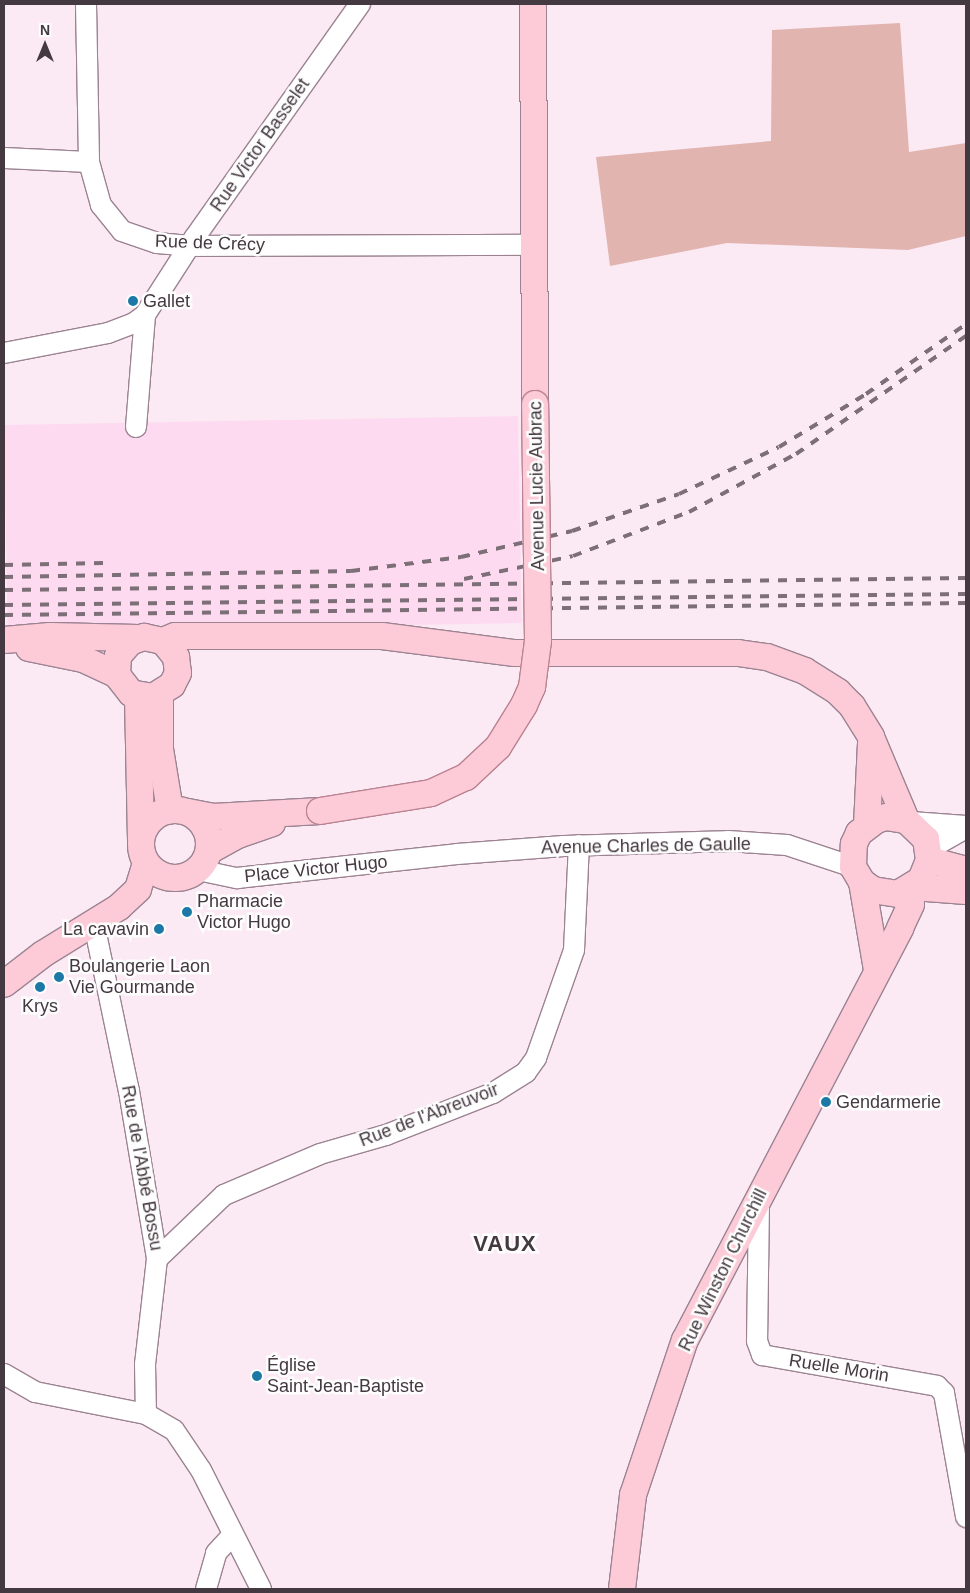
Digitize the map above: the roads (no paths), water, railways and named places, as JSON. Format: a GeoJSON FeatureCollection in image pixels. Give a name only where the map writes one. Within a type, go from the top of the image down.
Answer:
{"type":"FeatureCollection","features":[{"type":"Feature","properties":{"kind":"main road","name":"Avenue Lucie Aubrac"},"geometry":{"type":"LineString","coordinates":[[179,811],[213,817],[312,812],[423,794],[466,777],[498,747],[524,705],[532,687],[538,641],[535,404],[537,245],[533,4]]}},
{"type":"Feature","properties":{"kind":"main road"},"geometry":{"type":"LineString","coordinates":[[4,640],[60,636],[138,638],[151,636],[163,641],[171,648],[178,667]]}},
{"type":"Feature","properties":{"kind":"main road"},"geometry":{"type":"LineString","coordinates":[[163,641],[175,636],[243,638],[382,636],[515,653],[755,654],[805,671],[838,692],[852,706],[871,737],[908,821]]}},
{"type":"Feature","properties":{"kind":"main road"},"geometry":{"type":"LineString","coordinates":[[138,638],[123,648],[116,665],[117,675],[125,688],[149,696],[172,685],[178,667],[209,645],[243,638]]}},
{"type":"Feature","properties":{"kind":"main road"},"geometry":{"type":"LineString","coordinates":[[4,644],[83,658],[117,675]]}},
{"type":"Feature","properties":{"kind":"main road"},"geometry":{"type":"LineString","coordinates":[[138,888],[185,877],[204,860],[206,828],[179,811],[160,749],[149,696]]}},
{"type":"Feature","properties":{"kind":"main road"},"geometry":{"type":"LineString","coordinates":[[4,984],[43,954],[119,907],[138,888],[146,863],[141,838],[149,696]]}},
{"type":"Feature","properties":{"kind":"main road"},"geometry":{"type":"LineString","coordinates":[[871,737],[867,825],[854,844],[877,970]]}},
{"type":"Feature","properties":{"kind":"main road"},"geometry":{"type":"LineString","coordinates":[[141,838],[151,820],[179,811]]}},
{"type":"Feature","properties":{"kind":"main road","name":"Avenue Lucie Aubrac"},"geometry":{"type":"LineString","coordinates":[[204,860],[252,829],[312,812]]}},
{"type":"Feature","properties":{"kind":"main road"},"geometry":{"type":"LineString","coordinates":[[867,825],[886,817],[908,821],[919,829],[929,854],[921,880],[912,888]]}},
{"type":"Feature","properties":{"kind":"main road"},"geometry":{"type":"LineString","coordinates":[[929,854],[966,870]]}},
{"type":"Feature","properties":{"kind":"main road"},"geometry":{"type":"LineString","coordinates":[[146,863],[152,870],[170,879]]}},
{"type":"Feature","properties":{"kind":"main road"},"geometry":{"type":"LineString","coordinates":[[858,874],[885,894],[912,888],[966,891]]}},
{"type":"Feature","properties":{"kind":"main road","name":"Rue Winston Churchill"},"geometry":{"type":"LineString","coordinates":[[622,1589],[633,1495],[685,1340],[911,904],[912,888]]}},
{"type":"Feature","properties":{"kind":"street","name":"Rue de Crécy"},"geometry":{"type":"LineString","coordinates":[[86,4],[89,162],[101,205],[110,221],[122,231],[157,243],[190,246],[537,245]]}},
{"type":"Feature","properties":{"kind":"street","name":"Rue Victor Basselet"},"geometry":{"type":"LineString","coordinates":[[4,353],[108,333],[134,323],[145,315],[190,246],[360,4]]}},
{"type":"Feature","properties":{"kind":"street"},"geometry":{"type":"LineString","coordinates":[[4,158],[89,162]]}},
{"type":"Feature","properties":{"kind":"street"},"geometry":{"type":"LineString","coordinates":[[136,427],[145,315]]}},
{"type":"Feature","properties":{"kind":"street"},"geometry":{"type":"LineString","coordinates":[[908,821],[966,827]]}},
{"type":"Feature","properties":{"kind":"street"},"geometry":{"type":"LineString","coordinates":[[929,854],[966,827]]}},
{"type":"Feature","properties":{"kind":"street","name":"Avenue Charles de Gaulle"},"geometry":{"type":"LineString","coordinates":[[435,856],[579,845],[728,841],[787,845],[858,874]]}},
{"type":"Feature","properties":{"kind":"street","name":"Rue de l'Abreuvoir"},"geometry":{"type":"LineString","coordinates":[[157,1259],[224,1195],[320,1154],[386,1134],[493,1093],[526,1072],[536,1058],[574,950],[579,845]]}},
{"type":"Feature","properties":{"kind":"street","name":"Place Victor Hugo"},"geometry":{"type":"LineString","coordinates":[[204,860],[237,878],[435,856]]}},
{"type":"Feature","properties":{"kind":"street","name":"Rue de l'Abbé Bossu"},"geometry":{"type":"LineString","coordinates":[[94,924],[129,1090],[157,1259],[145,1364],[146,1414]]}},
{"type":"Feature","properties":{"kind":"street","name":"Ruelle Morin"},"geometry":{"type":"LineString","coordinates":[[759,1198],[757,1341],[762,1355],[936,1386],[944,1393],[966,1518]]}},
{"type":"Feature","properties":{"kind":"street"},"geometry":{"type":"LineString","coordinates":[[4,1374],[35,1392],[146,1414],[162,1421],[184,1441],[261,1589]]}},
{"type":"Feature","properties":{"kind":"street"},"geometry":{"type":"LineString","coordinates":[[206,1589],[216,1553],[232,1536]]}},
{"type":"Feature","properties":{"kind":"railway"},"geometry":{"type":"LineString","coordinates":[[4,577],[351,571],[461,557],[572,531],[679,494],[779,447],[866,394],[966,324]]}},
{"type":"Feature","properties":{"kind":"railway"},"geometry":{"type":"LineString","coordinates":[[464,579],[573,556],[689,512],[796,454],[966,336]]}},
{"type":"Feature","properties":{"kind":"railway"},"geometry":{"type":"LineString","coordinates":[[4,565],[103,563]]}},
{"type":"Feature","properties":{"kind":"railway"},"geometry":{"type":"LineString","coordinates":[[4,590],[966,578]]}},
{"type":"Feature","properties":{"kind":"railway"},"geometry":{"type":"LineString","coordinates":[[4,605],[966,594]]}},
{"type":"Feature","properties":{"kind":"railway"},"geometry":{"type":"LineString","coordinates":[[4,615],[966,603]]}},
{"type":"Feature","properties":{"kind":"place","name":"Gallet"},"geometry":{"type":"Point","coordinates":[133,301]}},
{"type":"Feature","properties":{"kind":"place","name":"Pharmacie Victor Hugo"},"geometry":{"type":"Point","coordinates":[187,912]}},
{"type":"Feature","properties":{"kind":"place","name":"La cavavin"},"geometry":{"type":"Point","coordinates":[159,929]}},
{"type":"Feature","properties":{"kind":"place","name":"Boulangerie Laon Vie Gourmande"},"geometry":{"type":"Point","coordinates":[59,977]}},
{"type":"Feature","properties":{"kind":"place","name":"Krys"},"geometry":{"type":"Point","coordinates":[40,987]}},
{"type":"Feature","properties":{"kind":"place","name":"Gendarmerie"},"geometry":{"type":"Point","coordinates":[826,1102]}},
{"type":"Feature","properties":{"kind":"place","name":"Église Saint-Jean-Baptiste"},"geometry":{"type":"Point","coordinates":[257,1376]}},
{"type":"Feature","properties":{"kind":"district","name":"VAUX"},"geometry":{"type":"Point","coordinates":[505,1244]}}]}
